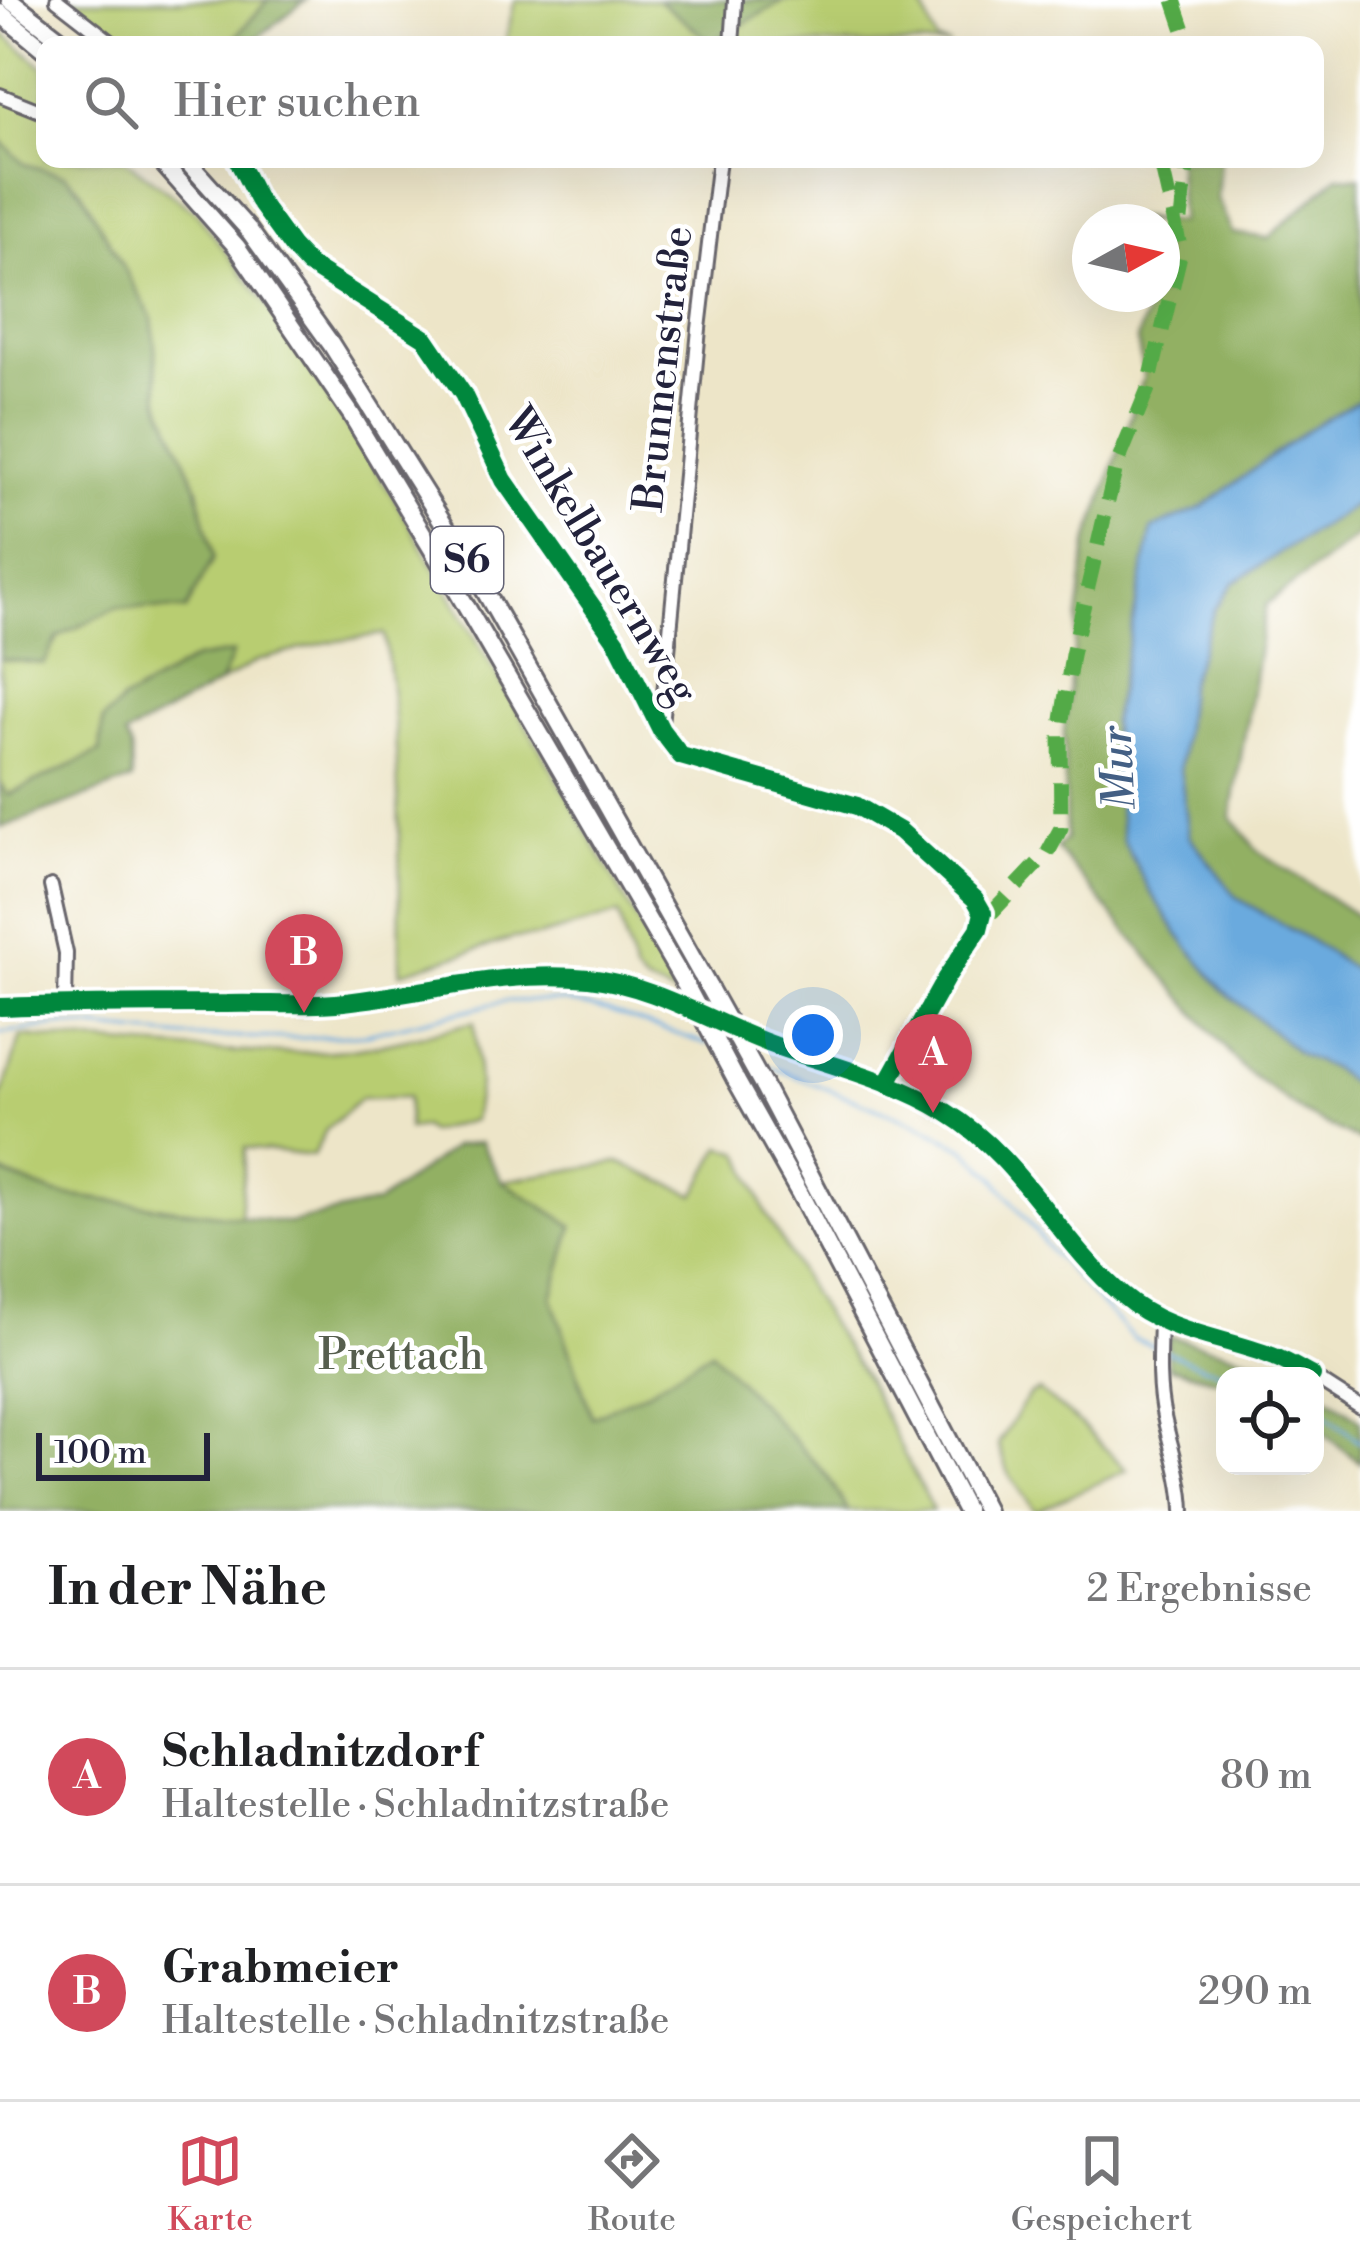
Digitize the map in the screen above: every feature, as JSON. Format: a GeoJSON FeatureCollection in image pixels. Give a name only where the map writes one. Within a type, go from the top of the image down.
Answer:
{"type":"FeatureCollection","features":[{"type":"Feature","properties":{"kind":"highway"},"geometry":{"type":"LineString","coordinates":[[10,0],[56,36]]}},
{"type":"Feature","properties":{"kind":"highway"},"geometry":{"type":"LineString","coordinates":[[0,13],[36,43]]}},
{"type":"Feature","properties":{"kind":"highway","name":"S6"},"geometry":{"type":"LineString","coordinates":[[167,168],[237,247],[351,414],[457,589],[685,984],[966,1511]]}},
{"type":"Feature","properties":{"kind":"highway","name":"S6"},"geometry":{"type":"LineString","coordinates":[[192,168],[248,229],[331,344],[476,575],[764,1085],[986,1511]]}},
{"type":"Feature","properties":{"kind":"street"},"geometry":{"type":"LineString","coordinates":[[57,0],[103,36]]}},
{"type":"Feature","properties":{"kind":"street"},"geometry":{"type":"LineString","coordinates":[[733,36],[735,0]]}},
{"type":"Feature","properties":{"kind":"street"},"geometry":{"type":"LineString","coordinates":[[0,95],[36,109]]}},
{"type":"Feature","properties":{"kind":"street","name":"Winkelbauernweg"},"geometry":{"type":"LineString","coordinates":[[242,168],[258,200],[309,265],[425,338],[464,394],[504,480],[617,642],[661,730],[681,756],[857,806],[900,831],[975,899],[983,913],[979,929],[946,977],[887,1084]]}},
{"type":"Feature","properties":{"kind":"street","name":"Brunnenstraße"},"geometry":{"type":"LineString","coordinates":[[661,730],[718,168]]}},
{"type":"Feature","properties":{"kind":"street"},"geometry":{"type":"LineString","coordinates":[[51,886],[66,953],[65,1005]]}},
{"type":"Feature","properties":{"kind":"street"},"geometry":{"type":"LineString","coordinates":[[0,1007],[333,1004],[507,979],[591,978],[656,995],[932,1104],[973,1131],[1063,1235],[1160,1327],[1272,1356],[1294,1367]]}},
{"type":"Feature","properties":{"kind":"street"},"geometry":{"type":"LineString","coordinates":[[1160,1327],[1163,1414],[1180,1473],[1183,1511]]}},
{"type":"Feature","properties":{"kind":"street"},"geometry":{"type":"LineString","coordinates":[[1324,1384],[1360,1407]]}},
{"type":"Feature","properties":{"kind":"green space"},"geometry":{"type":"Polygon","coordinates":[[[70,0],[268,0],[237,36],[123,36],[70,0]]]}},
{"type":"Feature","properties":{"kind":"green space"},"geometry":{"type":"Polygon","coordinates":[[[268,0],[306,0],[260,36],[237,36],[268,0]]]}},
{"type":"Feature","properties":{"kind":"green space"},"geometry":{"type":"Polygon","coordinates":[[[515,0],[658,0],[703,36],[507,36],[515,0]]]}},
{"type":"Feature","properties":{"kind":"green space"},"geometry":{"type":"Polygon","coordinates":[[[658,0],[785,0],[722,36],[703,36],[658,0]]]}},
{"type":"Feature","properties":{"kind":"green space"},"geometry":{"type":"Polygon","coordinates":[[[785,0],[920,0],[935,36],[722,36],[785,0]]]}},
{"type":"Feature","properties":{"kind":"green space"},"geometry":{"type":"Polygon","coordinates":[[[0,31],[36,61],[36,167],[24,164],[0,140],[0,31]]]}},
{"type":"Feature","properties":{"kind":"green space"},"geometry":{"type":"Polygon","coordinates":[[[0,140],[24,164],[65,175],[81,191],[152,318],[160,401],[197,487],[214,557],[186,610],[117,607],[58,637],[44,664],[0,659],[0,140]]]}},
{"type":"Feature","properties":{"kind":"green space"},"geometry":{"type":"Polygon","coordinates":[[[39,168],[136,168],[196,212],[283,326],[395,500],[679,997],[645,983],[635,973],[618,915],[537,937],[514,938],[400,973],[397,760],[384,634],[324,643],[257,661],[220,683],[232,654],[103,720],[100,752],[7,795],[0,783],[0,659],[44,664],[58,637],[117,607],[186,610],[198,489],[160,401],[151,318],[81,191],[65,175],[39,168]]]}},
{"type":"Feature","properties":{"kind":"green space"},"geometry":{"type":"Polygon","coordinates":[[[1177,168],[1219,168],[1217,198],[1232,233],[1268,238],[1338,176],[1360,177],[1360,399],[1307,430],[1203,507],[1153,529],[1112,722],[1112,757],[1123,840],[1149,890],[1223,990],[1301,1055],[1333,1069],[1360,1090],[1360,1141],[1303,1113],[1242,1068],[1056,848],[1066,839],[1064,731],[1087,545],[1144,376],[1137,340],[1147,312],[1180,312],[1177,168]]]}},
{"type":"Feature","properties":{"kind":"green space"},"geometry":{"type":"Polygon","coordinates":[[[1360,502],[1360,534],[1266,605],[1231,817],[1258,851],[1360,918],[1360,974],[1237,898],[1189,836],[1180,768],[1188,686],[1214,610],[1234,582],[1360,502]]]}},
{"type":"Feature","properties":{"kind":"green space"},"geometry":{"type":"Polygon","coordinates":[[[233,653],[220,683],[125,736],[131,748],[132,780],[0,828],[0,783],[8,795],[100,752],[103,720],[123,701],[195,659],[233,653]]]}},
{"type":"Feature","properties":{"kind":"green space"},"geometry":{"type":"Polygon","coordinates":[[[474,1022],[479,1085],[473,1120],[429,1132],[422,1127],[408,1129],[408,1097],[361,1098],[326,1130],[313,1156],[245,1148],[240,1218],[55,1194],[0,1172],[0,1092],[21,1036],[207,1051],[319,1052],[377,1045],[474,1022]]]}},
{"type":"Feature","properties":{"kind":"green space","name":"Prettach"},"geometry":{"type":"Polygon","coordinates":[[[480,1142],[502,1181],[573,1226],[552,1297],[592,1417],[649,1390],[711,1351],[828,1477],[848,1511],[0,1511],[0,1172],[55,1194],[290,1223],[377,1203],[455,1146],[480,1142]]]}},
{"type":"Feature","properties":{"kind":"green space"},"geometry":{"type":"Polygon","coordinates":[[[721,1147],[741,1153],[765,1211],[866,1379],[933,1511],[848,1511],[828,1477],[711,1352],[592,1418],[552,1297],[573,1226],[502,1181],[619,1162],[695,1195],[721,1147]]]}},
{"type":"Feature","properties":{"kind":"green space"},"geometry":{"type":"Polygon","coordinates":[[[1168,1336],[1273,1367],[1216,1367],[1216,1380],[1168,1367],[1168,1336]]]}},
{"type":"Feature","properties":{"kind":"green space"},"geometry":{"type":"Polygon","coordinates":[[[1039,1391],[1127,1470],[1035,1511],[1010,1476],[998,1444],[1029,1395],[1039,1391]]]}},
{"type":"Feature","properties":{"kind":"green space"},"geometry":{"type":"Polygon","coordinates":[[[1324,1394],[1360,1420],[1360,1462],[1324,1434],[1324,1394]]]}},
{"type":"Feature","properties":{"kind":"water","name":"Mur"},"geometry":{"type":"Polygon","coordinates":[[[1360,399],[1360,502],[1234,582],[1214,610],[1188,686],[1180,768],[1189,836],[1237,898],[1360,974],[1360,1090],[1333,1069],[1301,1055],[1223,990],[1181,938],[1123,840],[1112,722],[1152,529],[1203,507],[1307,430],[1360,399]]]}},
{"type":"Feature","properties":{"kind":"waterway"},"geometry":{"type":"LineString","coordinates":[[0,1033],[65,1025],[184,1037],[305,1038],[366,1034],[505,1001],[562,1001],[707,1044]]}},
{"type":"Feature","properties":{"kind":"waterway"},"geometry":{"type":"LineString","coordinates":[[761,1063],[922,1126],[964,1148],[994,1177],[1052,1253],[1133,1338],[1157,1348]]}},
{"type":"Feature","properties":{"kind":"waterway"},"geometry":{"type":"LineString","coordinates":[[1165,1351],[1216,1370]]}},
{"type":"Feature","properties":{"kind":"waterway"},"geometry":{"type":"LineString","coordinates":[[1324,1413],[1360,1442]]}},
{"type":"Feature","properties":{"kind":"marked path"},"geometry":{"type":"LineString","coordinates":[[1174,0],[1186,36]]}},
{"type":"Feature","properties":{"kind":"marked path"},"geometry":{"type":"LineString","coordinates":[[983,913],[993,911],[1047,854],[1061,828],[1060,733],[1072,655],[1116,467],[1148,389],[1181,251],[1162,168]]}},
{"type":"Feature","properties":{"kind":"marked path"},"geometry":{"type":"LineString","coordinates":[[1181,219],[1187,168]]}},
{"type":"Feature","properties":{"kind":"cycle path"},"geometry":{"type":"LineString","coordinates":[[242,168],[258,200],[309,265],[425,338],[463,394],[504,480],[617,642],[661,730],[681,756],[857,806],[900,831],[975,899],[983,913],[979,929],[887,1084]]}},
{"type":"Feature","properties":{"kind":"cycle path"},"geometry":{"type":"LineString","coordinates":[[0,1007],[323,1004],[557,976],[635,988],[768,1043],[882,1081],[946,1112],[995,1151],[1099,1273],[1139,1308],[1175,1326],[1294,1367]]}},
{"type":"Feature","properties":{"kind":"place","name":"Grabmeier"},"geometry":{"type":"Point","coordinates":[304,1013]}},
{"type":"Feature","properties":{"kind":"place","name":"Schladnitzdorf"},"geometry":{"type":"Point","coordinates":[933,1113]}}]}
